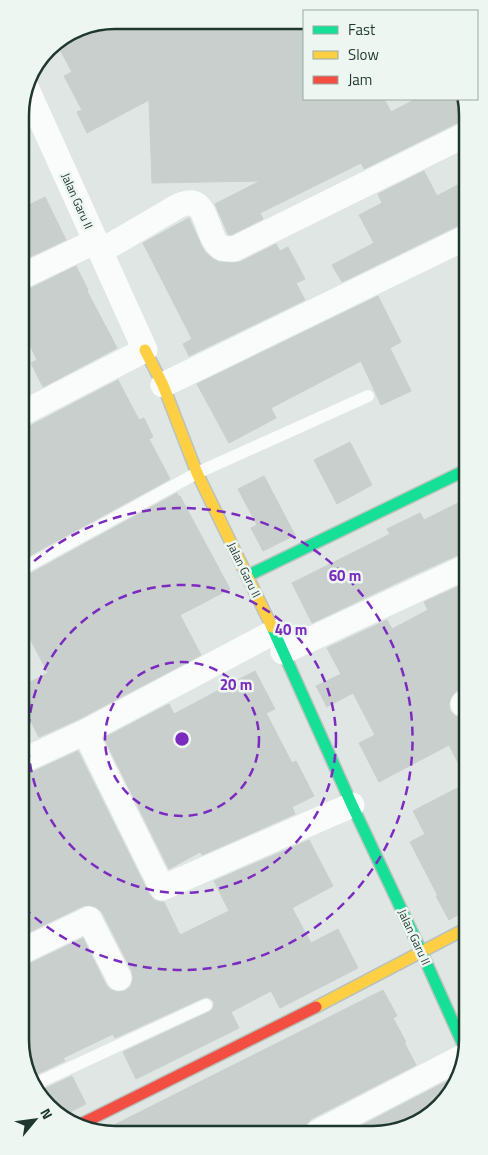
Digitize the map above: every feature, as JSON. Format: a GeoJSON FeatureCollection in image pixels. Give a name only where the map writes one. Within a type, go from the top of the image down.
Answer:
{"type":"FeatureCollection","features":[{"type":"Feature","properties":{"kind":"street","name":"Jalan Garu II"},"geometry":{"type":"LineString","coordinates":[[31,98],[145,350],[163,385],[197,473],[278,642],[459,1035]]}},
{"type":"Feature","properties":{"kind":"street"},"geometry":{"type":"LineString","coordinates":[[29,273],[98,246],[178,206],[191,202],[197,204],[202,212],[216,243],[223,248],[234,249],[459,138]]}},
{"type":"Feature","properties":{"kind":"street"},"geometry":{"type":"LineString","coordinates":[[163,385],[459,241]]}},
{"type":"Feature","properties":{"kind":"street"},"geometry":{"type":"LineString","coordinates":[[29,410],[145,350]]}},
{"type":"Feature","properties":{"kind":"street"},"geometry":{"type":"LineString","coordinates":[[247,576],[459,473]]}},
{"type":"Feature","properties":{"kind":"street"},"geometry":{"type":"LineString","coordinates":[[29,759],[278,642],[459,570]]}},
{"type":"Feature","properties":{"kind":"street"},"geometry":{"type":"LineString","coordinates":[[85,732],[162,888],[352,805]]}},
{"type":"Feature","properties":{"kind":"street"},"geometry":{"type":"LineString","coordinates":[[29,948],[89,919],[119,978]]}},
{"type":"Feature","properties":{"kind":"street"},"geometry":{"type":"LineString","coordinates":[[85,1121],[459,933]]}},
{"type":"Feature","properties":{"kind":"street"},"geometry":{"type":"LineString","coordinates":[[330,1126],[456,1060]]}},
{"type":"Feature","properties":{"kind":"lane"},"geometry":{"type":"LineString","coordinates":[[29,565],[197,473],[368,396]]}},
{"type":"Feature","properties":{"kind":"lane"},"geometry":{"type":"LineString","coordinates":[[40,1082],[206,1004]]}},
{"type":"Feature","properties":{"kind":"building"},"geometry":{"type":"Polygon","coordinates":[[[303,29],[303,100],[385,100],[391,112],[414,100],[458,100],[459,122],[364,169],[361,163],[260,213],[263,219],[231,235],[228,234],[215,204],[260,181],[152,183],[149,100],[87,133],[77,112],[82,110],[64,76],[72,72],[60,49],[82,35],[98,30],[303,29]]]}},
{"type":"Feature","properties":{"kind":"building"},"geometry":{"type":"Polygon","coordinates":[[[424,171],[437,196],[459,184],[459,225],[342,282],[332,265],[374,243],[359,215],[382,203],[378,194],[424,171]]]}},
{"type":"Feature","properties":{"kind":"building"},"geometry":{"type":"Polygon","coordinates":[[[45,197],[66,240],[29,257],[29,205],[45,197]]]}},
{"type":"Feature","properties":{"kind":"building"},"geometry":{"type":"Polygon","coordinates":[[[189,218],[205,252],[219,262],[240,262],[276,244],[280,251],[288,247],[305,279],[296,283],[305,300],[189,356],[183,344],[192,339],[143,243],[189,218]]]}},
{"type":"Feature","properties":{"kind":"building"},"geometry":{"type":"Polygon","coordinates":[[[76,266],[117,348],[43,387],[31,363],[37,360],[29,343],[29,289],[76,266]]]}},
{"type":"Feature","properties":{"kind":"building"},"geometry":{"type":"Polygon","coordinates":[[[378,296],[401,342],[390,348],[411,391],[381,405],[361,361],[271,408],[276,418],[229,443],[197,384],[378,296]]]}},
{"type":"Feature","properties":{"kind":"building"},"geometry":{"type":"Polygon","coordinates":[[[118,380],[139,420],[144,418],[153,437],[149,439],[170,479],[29,556],[29,426],[118,380]]]}},
{"type":"Feature","properties":{"kind":"building"},"geometry":{"type":"Polygon","coordinates":[[[350,442],[372,485],[337,504],[314,460],[350,442]]]}},
{"type":"Feature","properties":{"kind":"building"},"geometry":{"type":"Polygon","coordinates":[[[264,476],[295,535],[263,551],[251,528],[257,525],[238,489],[264,476]]]}},
{"type":"Feature","properties":{"kind":"building"},"geometry":{"type":"Polygon","coordinates":[[[177,493],[230,589],[180,615],[201,655],[79,719],[39,737],[29,718],[29,682],[48,673],[29,637],[29,574],[177,493]]]}},
{"type":"Feature","properties":{"kind":"building"},"geometry":{"type":"Polygon","coordinates":[[[459,502],[459,554],[312,623],[292,583],[390,534],[387,529],[420,513],[424,520],[459,502]]]}},
{"type":"Feature","properties":{"kind":"building"},"geometry":{"type":"Polygon","coordinates":[[[459,586],[459,690],[451,697],[449,704],[450,711],[459,717],[459,764],[449,745],[379,782],[359,743],[375,735],[353,693],[327,707],[316,686],[341,674],[327,648],[387,620],[392,629],[428,610],[424,602],[459,586]]]}},
{"type":"Feature","properties":{"kind":"building"},"geometry":{"type":"Polygon","coordinates":[[[255,671],[275,709],[266,713],[292,763],[296,761],[314,796],[292,807],[295,814],[202,855],[200,852],[169,869],[104,738],[169,704],[174,714],[255,671]]]}},
{"type":"Feature","properties":{"kind":"building"},"geometry":{"type":"Polygon","coordinates":[[[78,751],[149,894],[154,900],[164,902],[180,935],[229,911],[214,881],[309,840],[333,886],[292,908],[311,943],[338,929],[358,968],[280,1008],[271,991],[231,1012],[239,1028],[136,1079],[123,1052],[209,1012],[214,1006],[214,1002],[211,999],[203,998],[115,1038],[113,1034],[63,1058],[65,1061],[37,1074],[29,1051],[29,964],[83,938],[106,985],[111,990],[125,991],[131,986],[133,979],[132,971],[102,912],[96,907],[83,906],[29,932],[29,774],[78,751]]]}},
{"type":"Feature","properties":{"kind":"building"},"geometry":{"type":"Polygon","coordinates":[[[459,787],[459,915],[449,920],[410,842],[425,834],[413,811],[459,787]]]}},
{"type":"Feature","properties":{"kind":"building"},"geometry":{"type":"Polygon","coordinates":[[[383,990],[397,1016],[393,1018],[416,1065],[311,1119],[306,1126],[112,1126],[383,990]]]}},
{"type":"Feature","properties":{"kind":"building"},"geometry":{"type":"Polygon","coordinates":[[[72,1076],[86,1104],[70,1113],[60,1107],[60,1095],[48,1095],[44,1089],[72,1076]]]}},
{"type":"Feature","properties":{"kind":"building"},"geometry":{"type":"Polygon","coordinates":[[[449,1080],[438,1097],[416,1115],[384,1126],[361,1126],[449,1080]]]}},
{"type":"Feature","properties":{"kind":"traffic: fast"},"geometry":{"type":"LineString","coordinates":[[247,576],[459,473]]}},
{"type":"Feature","properties":{"kind":"traffic: fast"},"geometry":{"type":"LineString","coordinates":[[272,627],[459,1035]]}},
{"type":"Feature","properties":{"kind":"traffic: slow"},"geometry":{"type":"LineString","coordinates":[[145,350],[163,385],[197,473],[272,627]]}},
{"type":"Feature","properties":{"kind":"traffic: slow"},"geometry":{"type":"LineString","coordinates":[[316,1007],[459,932]]}},
{"type":"Feature","properties":{"kind":"traffic: jam"},"geometry":{"type":"LineString","coordinates":[[86,1122],[316,1007]]}}]}
